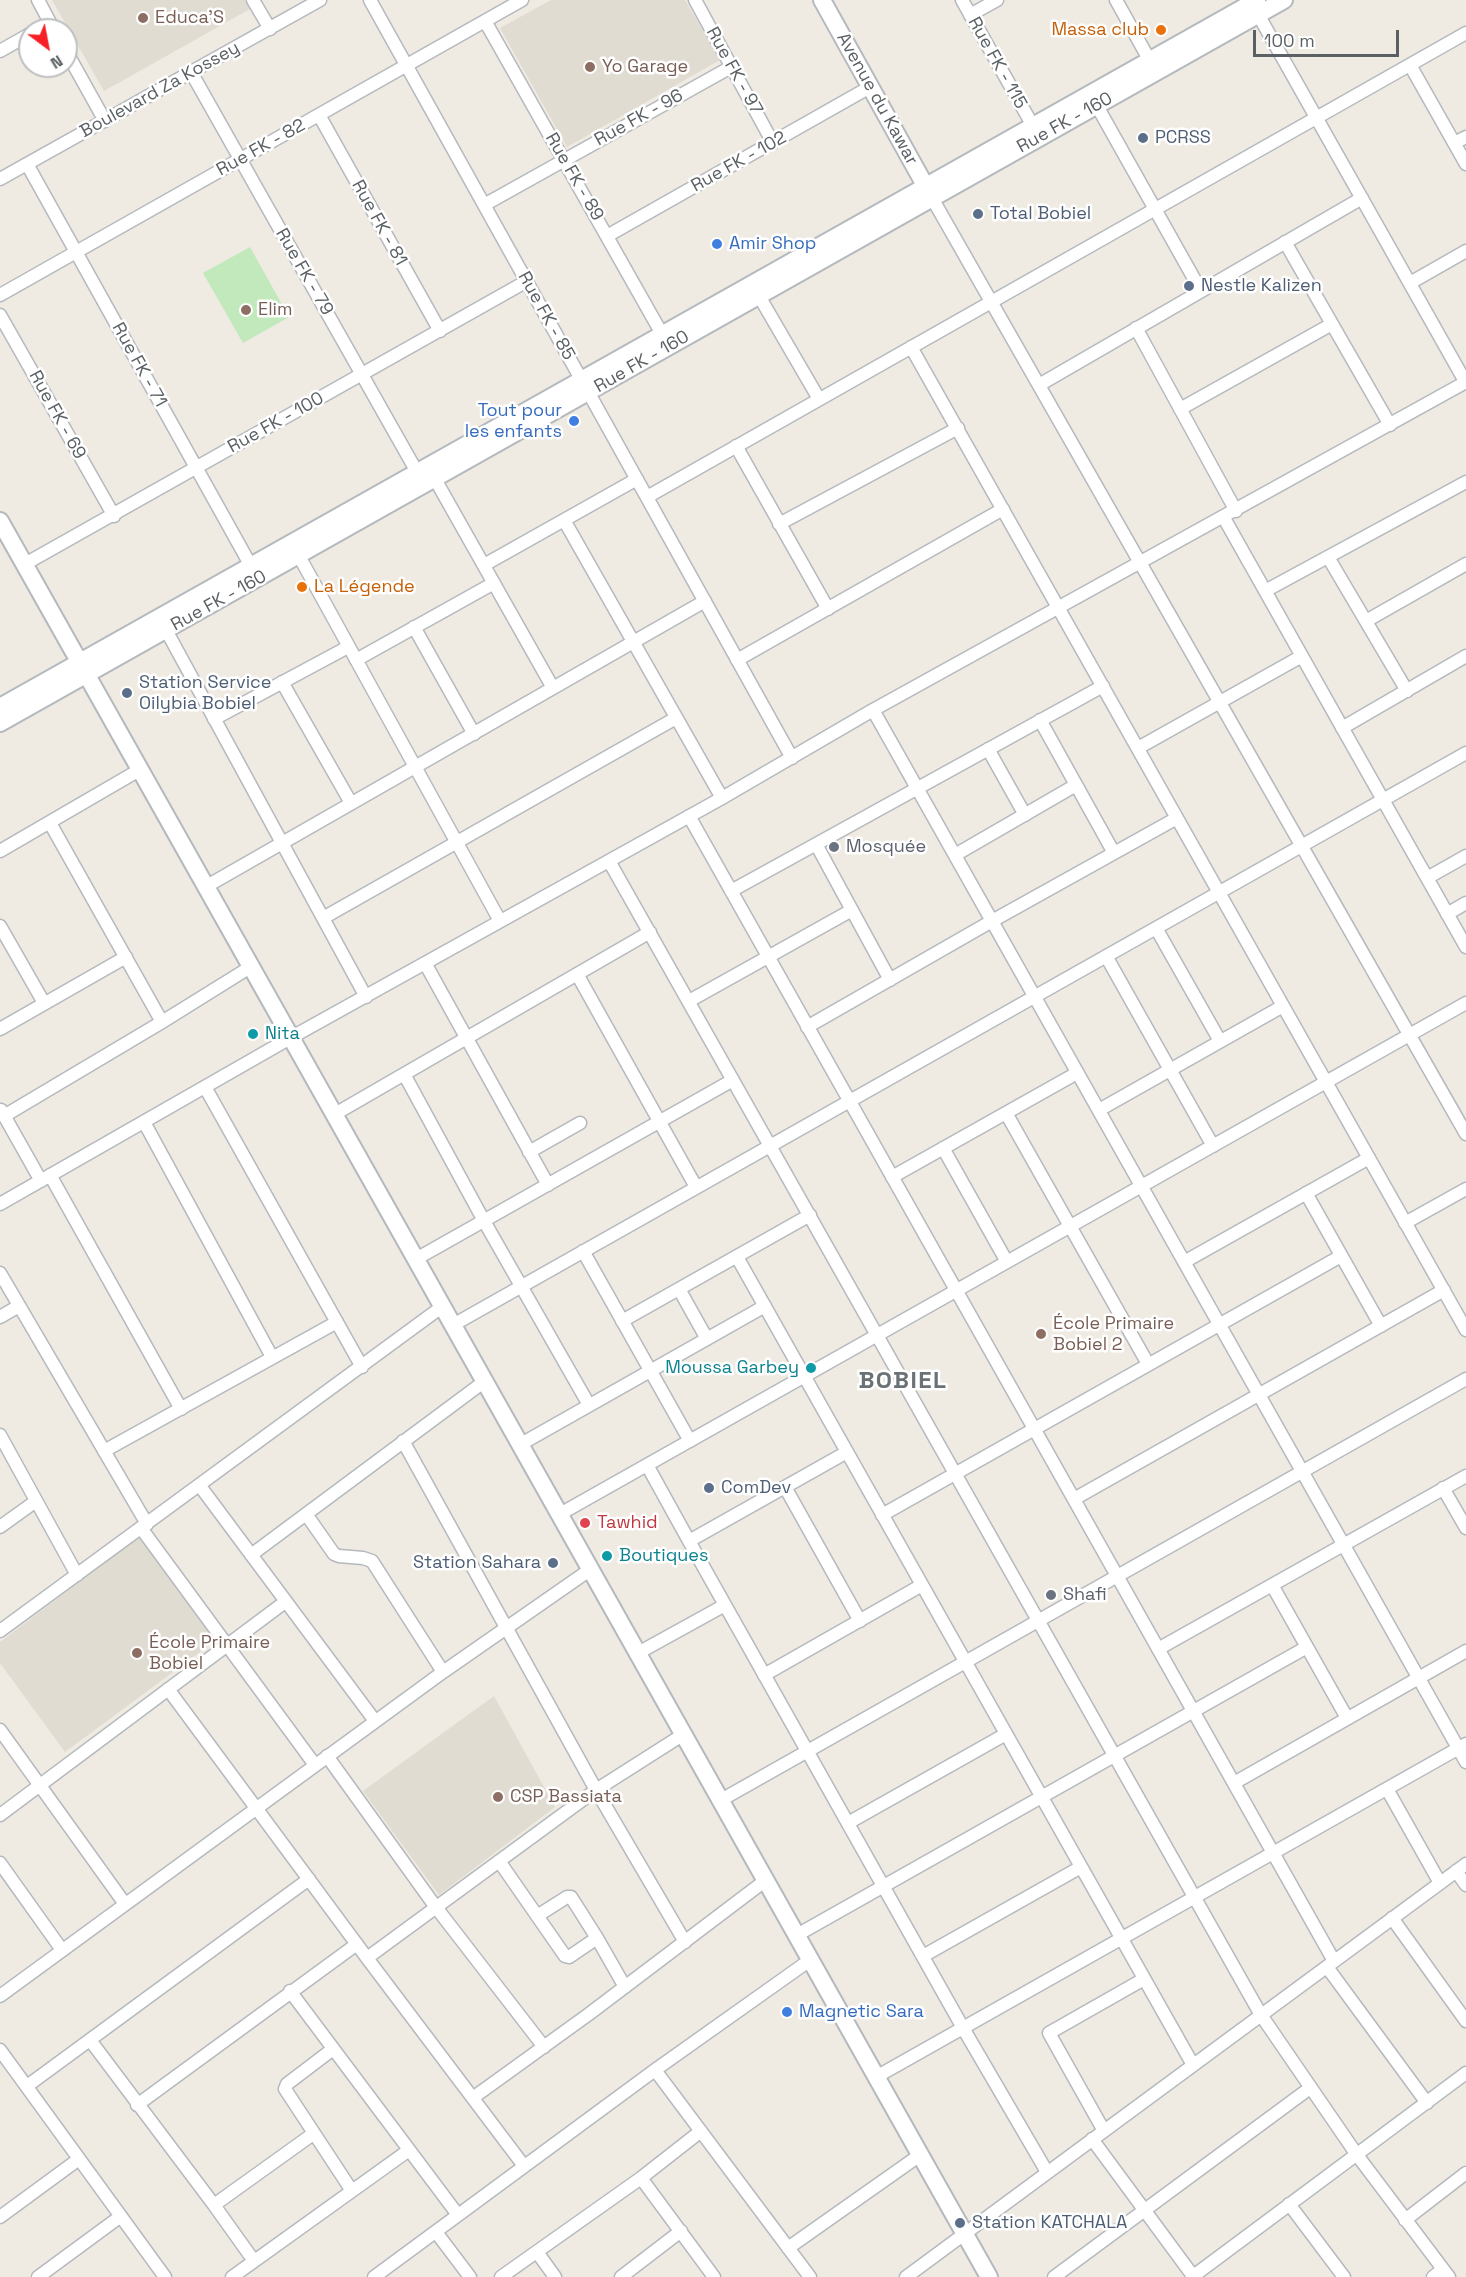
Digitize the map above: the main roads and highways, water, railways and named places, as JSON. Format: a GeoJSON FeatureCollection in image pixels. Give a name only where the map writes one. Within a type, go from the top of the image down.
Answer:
{"type":"FeatureCollection","features":[{"type":"Feature","properties":{"kind":"main road","name":"Avenue du Kawar"},"geometry":{"type":"LineString","coordinates":[[822,0],[929,192]]}},
{"type":"Feature","properties":{"kind":"main road","name":"Rue FK - 160"},"geometry":{"type":"LineString","coordinates":[[0,723],[84,668],[251,566],[585,386],[759,296],[1033,126],[1150,61],[1255,4],[1284,0]]}},
{"type":"Feature","properties":{"kind":"main road","name":"Rue FK - 160"},"geometry":{"type":"LineString","coordinates":[[585,386],[662,334],[929,192],[1097,106],[1255,4]]}},
{"type":"Feature","properties":{"kind":"main road","name":"Rue FK - 160"},"geometry":{"type":"LineString","coordinates":[[0,707],[166,630],[298,556],[426,472]]}},
{"type":"Feature","properties":{"kind":"main road"},"geometry":{"type":"LineString","coordinates":[[0,521],[989,2277]]}},
{"type":"Feature","properties":{"kind":"place","name":"Educa'S"},"geometry":{"type":"Point","coordinates":[143,18]}},
{"type":"Feature","properties":{"kind":"place","name":"Massa club"},"geometry":{"type":"Point","coordinates":[1161,30]}},
{"type":"Feature","properties":{"kind":"place","name":"Yo Garage"},"geometry":{"type":"Point","coordinates":[590,67]}},
{"type":"Feature","properties":{"kind":"place","name":"PCRSS"},"geometry":{"type":"Point","coordinates":[1143,138]}},
{"type":"Feature","properties":{"kind":"place","name":"Total Bobiel"},"geometry":{"type":"Point","coordinates":[978,214]}},
{"type":"Feature","properties":{"kind":"place","name":"Amir Shop"},"geometry":{"type":"Point","coordinates":[717,244]}},
{"type":"Feature","properties":{"kind":"place","name":"Nestle Kalizen"},"geometry":{"type":"Point","coordinates":[1189,286]}},
{"type":"Feature","properties":{"kind":"place","name":"Elim"},"geometry":{"type":"Point","coordinates":[246,310]}},
{"type":"Feature","properties":{"kind":"place","name":"Tout pour les enfants"},"geometry":{"type":"Point","coordinates":[574,421]}},
{"type":"Feature","properties":{"kind":"place","name":"La Légende"},"geometry":{"type":"Point","coordinates":[302,587]}},
{"type":"Feature","properties":{"kind":"place","name":"Station Service Oilybia Bobiel"},"geometry":{"type":"Point","coordinates":[127,693]}},
{"type":"Feature","properties":{"kind":"place","name":"Mosquée"},"geometry":{"type":"Point","coordinates":[834,847]}},
{"type":"Feature","properties":{"kind":"place","name":"Nita"},"geometry":{"type":"Point","coordinates":[253,1034]}},
{"type":"Feature","properties":{"kind":"place","name":"École Primaire Bobiel 2"},"geometry":{"type":"Point","coordinates":[1041,1334]}},
{"type":"Feature","properties":{"kind":"place","name":"Moussa Garbey"},"geometry":{"type":"Point","coordinates":[811,1368]}},
{"type":"Feature","properties":{"kind":"place","name":"ComDev"},"geometry":{"type":"Point","coordinates":[709,1488]}},
{"type":"Feature","properties":{"kind":"place","name":"Tawhid"},"geometry":{"type":"Point","coordinates":[585,1523]}},
{"type":"Feature","properties":{"kind":"place","name":"Boutiques"},"geometry":{"type":"Point","coordinates":[607,1556]}},
{"type":"Feature","properties":{"kind":"place","name":"Station Sahara"},"geometry":{"type":"Point","coordinates":[553,1563]}},
{"type":"Feature","properties":{"kind":"place","name":"Shafi"},"geometry":{"type":"Point","coordinates":[1051,1595]}},
{"type":"Feature","properties":{"kind":"place","name":"École Primaire Bobiel"},"geometry":{"type":"Point","coordinates":[137,1653]}},
{"type":"Feature","properties":{"kind":"place","name":"CSP Bassiata"},"geometry":{"type":"Point","coordinates":[498,1797]}},
{"type":"Feature","properties":{"kind":"place","name":"Magnetic Sara"},"geometry":{"type":"Point","coordinates":[787,2012]}},
{"type":"Feature","properties":{"kind":"place","name":"Station KATCHALA"},"geometry":{"type":"Point","coordinates":[960,2223]}},
{"type":"Feature","properties":{"kind":"district","name":"BOBIEL"},"geometry":{"type":"Point","coordinates":[903,1381]}}]}
